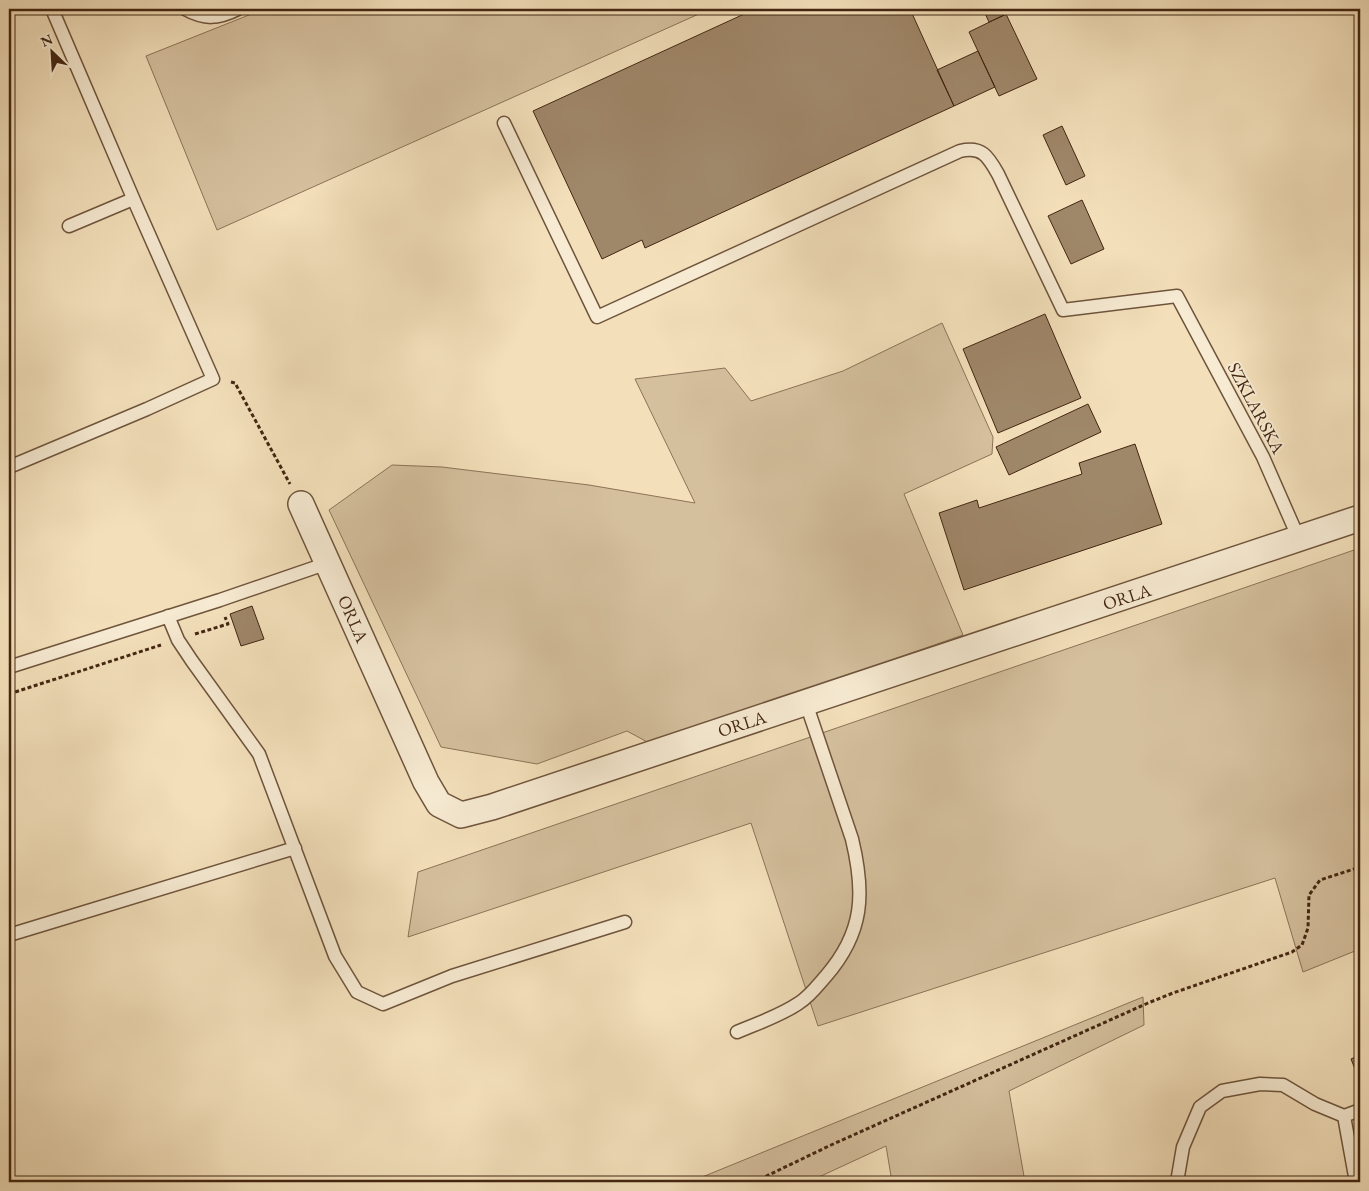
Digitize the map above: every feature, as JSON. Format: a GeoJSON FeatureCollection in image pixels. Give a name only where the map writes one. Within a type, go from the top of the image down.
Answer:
{"type":"FeatureCollection","features":[{"type":"Feature","properties":{"kind":"street","name":"ORLA"},"geometry":{"type":"LineString","coordinates":[[301,504],[426,782],[439,804],[461,815],[492,807],[1360,518]]}},
{"type":"Feature","properties":{"kind":"lane"},"geometry":{"type":"LineString","coordinates":[[9,466],[147,409],[213,379],[133,199],[52,9]]}},
{"type":"Feature","properties":{"kind":"lane"},"geometry":{"type":"LineString","coordinates":[[185,9],[196,15],[208,17],[224,16],[238,9]]}},
{"type":"Feature","properties":{"kind":"lane","name":"SZKLARSKA"},"geometry":{"type":"LineString","coordinates":[[504,123],[596,317],[960,151],[978,150],[992,164],[1063,310],[1177,296],[1264,457],[1299,539]]}},
{"type":"Feature","properties":{"kind":"lane"},"geometry":{"type":"LineString","coordinates":[[69,226],[133,199]]}},
{"type":"Feature","properties":{"kind":"lane"},"geometry":{"type":"LineString","coordinates":[[9,667],[220,600],[328,563]]}},
{"type":"Feature","properties":{"kind":"lane"},"geometry":{"type":"LineString","coordinates":[[168,616],[178,640],[259,754],[335,956],[357,992],[383,1004],[452,976],[624,922]]}},
{"type":"Feature","properties":{"kind":"lane"},"geometry":{"type":"LineString","coordinates":[[737,1032],[782,1013],[801,1002],[835,965],[851,937],[859,913],[861,890],[852,839],[806,703]]}},
{"type":"Feature","properties":{"kind":"lane"},"geometry":{"type":"LineString","coordinates":[[9,935],[295,848]]}},
{"type":"Feature","properties":{"kind":"lane"},"geometry":{"type":"LineString","coordinates":[[1177,1182],[1183,1148],[1200,1107],[1222,1091],[1260,1084],[1283,1085],[1315,1104],[1344,1116],[1360,1110]]}},
{"type":"Feature","properties":{"kind":"lane"},"geometry":{"type":"LineString","coordinates":[[1344,1116],[1356,1182]]}},
{"type":"Feature","properties":{"kind":"path"},"geometry":{"type":"LineString","coordinates":[[213,379],[235,383],[301,504]]}},
{"type":"Feature","properties":{"kind":"path"},"geometry":{"type":"LineString","coordinates":[[9,694],[228,624],[220,600]]}},
{"type":"Feature","properties":{"kind":"path"},"geometry":{"type":"LineString","coordinates":[[754,1182],[831,1145],[1148,1003],[1292,952],[1302,945],[1308,928],[1309,894],[1320,880],[1360,867]]}},
{"type":"Feature","properties":{"kind":"shaded area"},"geometry":{"type":"Polygon","coordinates":[[[264,9],[710,9],[217,230],[146,56],[264,9]]]}},
{"type":"Feature","properties":{"kind":"shaded area"},"geometry":{"type":"Polygon","coordinates":[[[942,323],[993,437],[992,454],[904,494],[963,635],[651,744],[627,731],[537,764],[441,747],[329,510],[392,465],[442,467],[589,485],[695,503],[635,379],[725,368],[751,401],[843,371],[942,323]]]}},
{"type":"Feature","properties":{"kind":"shaded area"},"geometry":{"type":"Polygon","coordinates":[[[1360,548],[1360,949],[1303,972],[1275,878],[818,1026],[751,823],[408,937],[418,872],[1360,548]]]}},
{"type":"Feature","properties":{"kind":"shaded area"},"geometry":{"type":"Polygon","coordinates":[[[1143,997],[1144,1025],[1009,1091],[1025,1182],[892,1182],[886,1146],[808,1182],[690,1182],[1143,997]]]}},
{"type":"Feature","properties":{"kind":"building"},"geometry":{"type":"Polygon","coordinates":[[[755,9],[910,9],[954,106],[645,248],[642,240],[602,259],[533,111],[755,9]]]}},
{"type":"Feature","properties":{"kind":"building"},"geometry":{"type":"Polygon","coordinates":[[[983,9],[1018,9],[989,22],[983,9]]]}},
{"type":"Feature","properties":{"kind":"building"},"geometry":{"type":"Polygon","coordinates":[[[1006,14],[1037,79],[999,96],[969,32],[1006,14]]]}},
{"type":"Feature","properties":{"kind":"building"},"geometry":{"type":"Polygon","coordinates":[[[978,51],[995,87],[954,106],[937,70],[978,51]]]}},
{"type":"Feature","properties":{"kind":"building"},"geometry":{"type":"Polygon","coordinates":[[[1062,126],[1085,176],[1066,185],[1043,135],[1062,126]]]}},
{"type":"Feature","properties":{"kind":"building"},"geometry":{"type":"Polygon","coordinates":[[[1082,200],[1104,249],[1071,264],[1048,216],[1082,200]]]}},
{"type":"Feature","properties":{"kind":"building"},"geometry":{"type":"Polygon","coordinates":[[[1045,314],[1081,398],[998,433],[963,349],[1045,314]]]}},
{"type":"Feature","properties":{"kind":"building"},"geometry":{"type":"Polygon","coordinates":[[[1088,404],[1101,432],[1009,475],[996,447],[1088,404]]]}},
{"type":"Feature","properties":{"kind":"building"},"geometry":{"type":"Polygon","coordinates":[[[1135,444],[1162,524],[964,590],[939,513],[977,500],[979,508],[1082,474],[1079,463],[1135,444]]]}},
{"type":"Feature","properties":{"kind":"building"},"geometry":{"type":"Polygon","coordinates":[[[252,606],[264,639],[241,646],[230,614],[252,606]]]}},
{"type":"Feature","properties":{"kind":"building"},"geometry":{"type":"Polygon","coordinates":[[[1360,1055],[1360,1078],[1359,1079],[1351,1059],[1360,1055]]]}}]}
